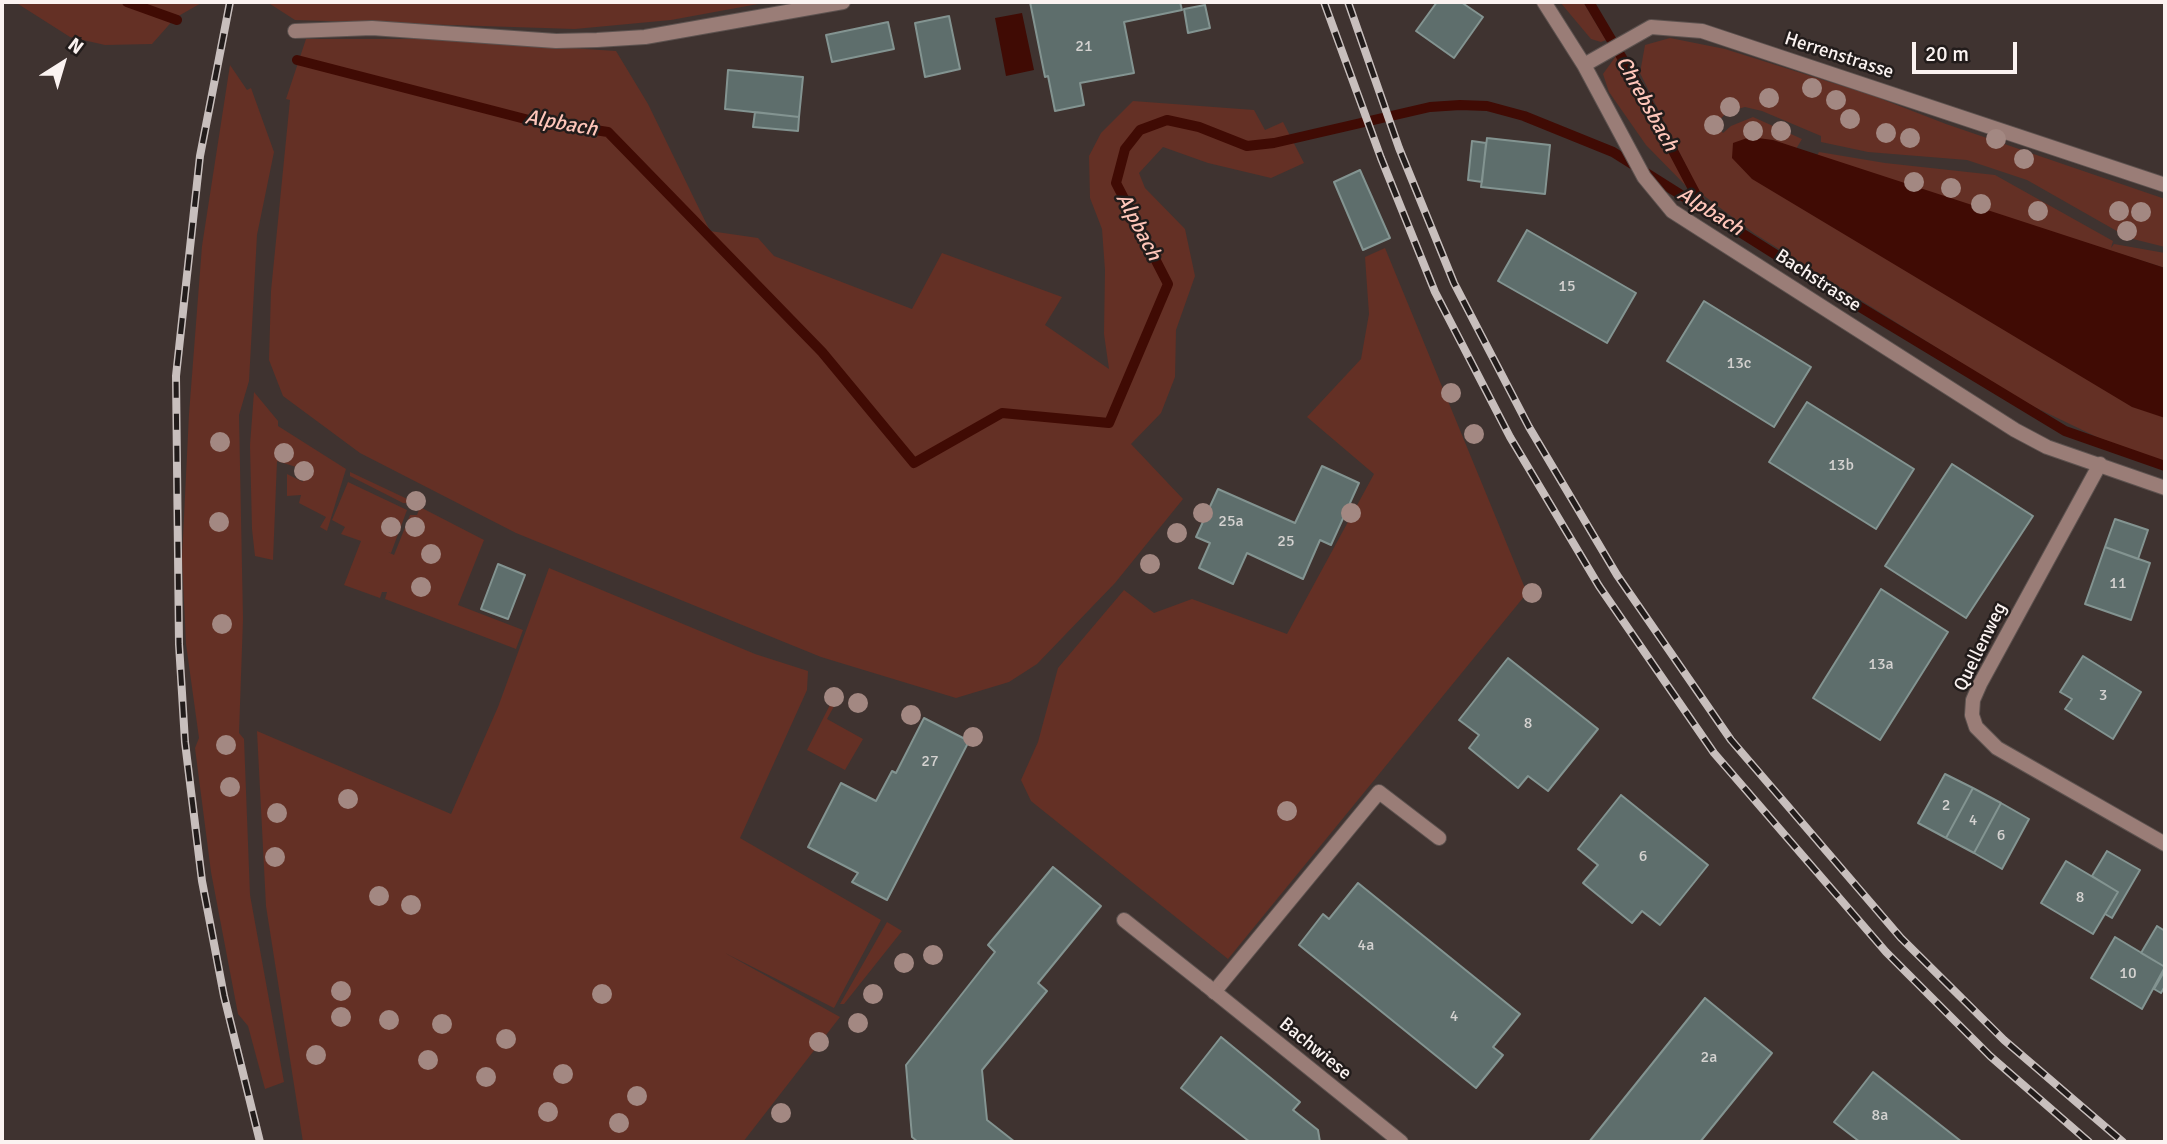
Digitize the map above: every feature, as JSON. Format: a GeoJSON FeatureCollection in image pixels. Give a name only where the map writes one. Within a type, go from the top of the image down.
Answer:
{"type":"FeatureCollection","features":[{"type":"Feature","properties":{"kind":"street"},"geometry":{"type":"LineString","coordinates":[[295,31],[372,28],[556,41],[597,40],[667,34],[843,2]]}},
{"type":"Feature","properties":{"kind":"street","name":"Bachstrasse"},"geometry":{"type":"LineString","coordinates":[[1544,2],[1584,65],[1644,177],[1672,211],[2015,430],[2047,447],[2165,488]]}},
{"type":"Feature","properties":{"kind":"street","name":"Herrenstrasse"},"geometry":{"type":"LineString","coordinates":[[1584,65],[1636,33],[1651,27],[1702,31],[2165,185]]}},
{"type":"Feature","properties":{"kind":"street","name":"Quellenweg"},"geometry":{"type":"LineString","coordinates":[[2100,464],[1980,684],[1973,701],[1972,715],[1976,727],[1997,748],[2165,844]]}},
{"type":"Feature","properties":{"kind":"street"},"geometry":{"type":"LineString","coordinates":[[1210,988],[1379,792],[1439,838]]}},
{"type":"Feature","properties":{"kind":"street","name":"Bachwiese"},"geometry":{"type":"LineString","coordinates":[[1124,920],[1401,1142]]}},
{"type":"Feature","properties":{"kind":"shaded area"},"geometry":{"type":"Polygon","coordinates":[[[15,2],[203,2],[175,18],[152,44],[105,45],[70,37],[15,2]]]}},
{"type":"Feature","properties":{"kind":"shaded area"},"geometry":{"type":"Polygon","coordinates":[[[267,2],[769,2],[671,20],[575,29],[295,20],[267,2]]]}},
{"type":"Feature","properties":{"kind":"shaded area"},"geometry":{"type":"Polygon","coordinates":[[[1560,2],[1583,2],[1606,40],[1601,42],[1591,39],[1560,2]]]}},
{"type":"Feature","properties":{"kind":"shaded area"},"geometry":{"type":"Polygon","coordinates":[[[1022,13],[1034,70],[1006,76],[995,18],[1022,13]]]}},
{"type":"Feature","properties":{"kind":"shaded area"},"geometry":{"type":"Polygon","coordinates":[[[1670,38],[1725,49],[1871,95],[1946,124],[2165,199],[2165,247],[2129,238],[2027,180],[1967,160],[1868,152],[1821,142],[1821,136],[1762,111],[1745,107],[1727,112],[1715,125],[1723,133],[1731,126],[1753,117],[1802,139],[1796,149],[1773,140],[2165,418],[2165,462],[2101,439],[2020,400],[1755,234],[1699,192],[1640,73],[1645,45],[1670,38]]]}},
{"type":"Feature","properties":{"kind":"shaded area"},"geometry":{"type":"Polygon","coordinates":[[[306,39],[431,39],[616,51],[648,104],[710,231],[758,238],[774,256],[912,309],[942,253],[1062,297],[1045,325],[1109,369],[1104,334],[1105,270],[1102,229],[1090,198],[1089,156],[1101,133],[1133,101],[1254,110],[1265,130],[1283,122],[1304,163],[1271,178],[1208,163],[1163,147],[1139,173],[1145,188],[1185,229],[1195,276],[1176,330],[1175,377],[1161,413],[1131,444],[1183,499],[1115,583],[1037,664],[1009,682],[956,698],[821,657],[516,533],[360,453],[283,396],[269,360],[271,291],[290,100],[286,99],[306,39]]]}},
{"type":"Feature","properties":{"kind":"shaded area"},"geometry":{"type":"Polygon","coordinates":[[[1616,56],[1692,192],[1646,145],[1609,92],[1603,74],[1616,56]]]}},
{"type":"Feature","properties":{"kind":"shaded area"},"geometry":{"type":"Polygon","coordinates":[[[230,65],[247,90],[251,88],[274,152],[257,235],[249,381],[239,415],[243,619],[239,733],[244,739],[250,895],[284,1082],[265,1089],[248,1026],[238,1014],[211,872],[195,748],[199,738],[186,644],[182,558],[189,414],[202,246],[230,65]]]}},
{"type":"Feature","properties":{"kind":"shaded area"},"geometry":{"type":"Polygon","coordinates":[[[1750,137],[1773,140],[2165,268],[2165,418],[2132,407],[1752,179],[1732,158],[1733,143],[1750,137]]]}},
{"type":"Feature","properties":{"kind":"shaded area"},"geometry":{"type":"Polygon","coordinates":[[[1819,152],[1885,163],[1995,175],[2113,241],[2111,248],[2114,244],[2165,253],[2165,268],[1817,156],[1819,152]]]}},
{"type":"Feature","properties":{"kind":"shaded area"},"geometry":{"type":"Polygon","coordinates":[[[1385,248],[1527,593],[1228,959],[1031,801],[1021,780],[1038,742],[1058,668],[1124,590],[1154,613],[1192,599],[1287,634],[1374,474],[1307,417],[1361,359],[1369,314],[1365,257],[1385,248]]]}},
{"type":"Feature","properties":{"kind":"shaded area"},"geometry":{"type":"Polygon","coordinates":[[[254,392],[278,421],[278,426],[346,469],[327,531],[320,527],[326,517],[299,503],[301,495],[287,496],[287,474],[303,482],[296,467],[277,461],[273,560],[255,556],[250,445],[254,392]]]}},
{"type":"Feature","properties":{"kind":"shaded area"},"geometry":{"type":"Polygon","coordinates":[[[350,472],[418,504],[403,503],[350,476],[350,472]]]}},
{"type":"Feature","properties":{"kind":"shaded area"},"geometry":{"type":"Polygon","coordinates":[[[348,482],[407,510],[391,553],[388,552],[394,555],[410,515],[417,515],[420,507],[484,540],[458,605],[523,630],[516,649],[385,599],[387,592],[382,592],[380,598],[344,585],[361,541],[341,534],[345,527],[332,520],[348,482]]]}},
{"type":"Feature","properties":{"kind":"shaded area"},"geometry":{"type":"Polygon","coordinates":[[[549,568],[755,654],[808,671],[807,690],[740,838],[881,920],[834,1008],[725,953],[840,1017],[743,1142],[303,1142],[266,906],[257,731],[451,814],[498,707],[549,568]]]}},
{"type":"Feature","properties":{"kind":"shaded area"},"geometry":{"type":"Polygon","coordinates":[[[834,697],[838,699],[827,719],[863,739],[845,770],[807,750],[834,697]]]}},
{"type":"Feature","properties":{"kind":"shaded area"},"geometry":{"type":"Polygon","coordinates":[[[887,922],[902,931],[844,1004],[840,1004],[887,922]]]}},
{"type":"Feature","properties":{"kind":"building"},"geometry":{"type":"Polygon","coordinates":[[[1030,2],[1180,2],[1182,10],[1124,22],[1134,73],[1080,83],[1084,105],[1055,111],[1048,76],[1045,77],[1030,2]]]}},
{"type":"Feature","properties":{"kind":"building"},"geometry":{"type":"Polygon","coordinates":[[[1437,2],[1461,2],[1483,17],[1454,58],[1416,31],[1437,2]]]}},
{"type":"Feature","properties":{"kind":"building"},"geometry":{"type":"Polygon","coordinates":[[[1205,5],[1210,28],[1188,33],[1184,9],[1205,5]]]}},
{"type":"Feature","properties":{"kind":"building"},"geometry":{"type":"Polygon","coordinates":[[[949,16],[960,69],[925,77],[915,23],[949,16]]]}},
{"type":"Feature","properties":{"kind":"building"},"geometry":{"type":"Polygon","coordinates":[[[888,22],[894,49],[832,62],[826,35],[888,22]]]}},
{"type":"Feature","properties":{"kind":"building"},"geometry":{"type":"Polygon","coordinates":[[[728,70],[803,77],[799,117],[725,109],[728,70]]]}},
{"type":"Feature","properties":{"kind":"building"},"geometry":{"type":"Polygon","coordinates":[[[755,112],[799,117],[798,131],[753,127],[755,112]]]}},
{"type":"Feature","properties":{"kind":"building"},"geometry":{"type":"Polygon","coordinates":[[[1487,138],[1550,145],[1545,194],[1481,187],[1487,138]]]}},
{"type":"Feature","properties":{"kind":"building"},"geometry":{"type":"Polygon","coordinates":[[[1472,141],[1486,143],[1482,182],[1468,180],[1472,141]]]}},
{"type":"Feature","properties":{"kind":"building"},"geometry":{"type":"Polygon","coordinates":[[[1360,170],[1390,238],[1363,250],[1334,182],[1360,170]]]}},
{"type":"Feature","properties":{"kind":"building"},"geometry":{"type":"Polygon","coordinates":[[[1527,230],[1636,293],[1607,343],[1498,281],[1527,230]]]}},
{"type":"Feature","properties":{"kind":"building"},"geometry":{"type":"Polygon","coordinates":[[[1704,301],[1811,367],[1774,427],[1667,361],[1704,301]]]}},
{"type":"Feature","properties":{"kind":"building"},"geometry":{"type":"Polygon","coordinates":[[[1807,402],[1914,469],[1876,529],[1769,462],[1807,402]]]}},
{"type":"Feature","properties":{"kind":"building"},"geometry":{"type":"Polygon","coordinates":[[[1952,464],[2033,516],[1966,618],[1885,566],[1952,464]]]}},
{"type":"Feature","properties":{"kind":"building"},"geometry":{"type":"Polygon","coordinates":[[[1322,466],[1359,483],[1331,545],[1320,540],[1303,579],[1247,553],[1233,584],[1199,568],[1210,543],[1196,537],[1218,489],[1295,523],[1322,466]]]}},
{"type":"Feature","properties":{"kind":"building"},"geometry":{"type":"Polygon","coordinates":[[[2115,519],[2148,530],[2138,559],[2105,547],[2115,519]]]}},
{"type":"Feature","properties":{"kind":"building"},"geometry":{"type":"Polygon","coordinates":[[[2105,547],[2150,563],[2131,620],[2085,604],[2105,547]]]}},
{"type":"Feature","properties":{"kind":"building"},"geometry":{"type":"Polygon","coordinates":[[[498,564],[525,575],[508,619],[481,609],[498,564]]]}},
{"type":"Feature","properties":{"kind":"building"},"geometry":{"type":"Polygon","coordinates":[[[1881,589],[1948,632],[1880,740],[1813,698],[1881,589]]]}},
{"type":"Feature","properties":{"kind":"building"},"geometry":{"type":"Polygon","coordinates":[[[2083,656],[2141,692],[2113,739],[2065,709],[2072,699],[2060,692],[2083,656]]]}},
{"type":"Feature","properties":{"kind":"building"},"geometry":{"type":"Polygon","coordinates":[[[1508,658],[1598,729],[1548,791],[1528,776],[1518,788],[1469,748],[1479,735],[1459,720],[1508,658]]]}},
{"type":"Feature","properties":{"kind":"building"},"geometry":{"type":"Polygon","coordinates":[[[924,718],[969,741],[887,900],[852,882],[858,873],[808,847],[841,783],[876,801],[892,771],[896,773],[924,718]]]}},
{"type":"Feature","properties":{"kind":"building"},"geometry":{"type":"Polygon","coordinates":[[[1945,774],[1973,788],[1946,838],[1918,823],[1945,774]]]}},
{"type":"Feature","properties":{"kind":"building"},"geometry":{"type":"Polygon","coordinates":[[[1973,788],[2001,803],[1974,853],[1946,838],[1973,788]]]}},
{"type":"Feature","properties":{"kind":"building"},"geometry":{"type":"Polygon","coordinates":[[[1621,795],[1708,865],[1660,925],[1642,911],[1632,923],[1583,883],[1598,865],[1578,849],[1621,795]]]}},
{"type":"Feature","properties":{"kind":"building"},"geometry":{"type":"Polygon","coordinates":[[[2001,803],[2029,819],[2002,869],[1974,853],[2001,803]]]}},
{"type":"Feature","properties":{"kind":"building"},"geometry":{"type":"Polygon","coordinates":[[[2107,851],[2140,870],[2112,918],[2105,914],[2118,892],[2092,876],[2107,851]]]}},
{"type":"Feature","properties":{"kind":"building"},"geometry":{"type":"Polygon","coordinates":[[[2066,861],[2118,892],[2093,934],[2041,903],[2066,861]]]}},
{"type":"Feature","properties":{"kind":"building"},"geometry":{"type":"Polygon","coordinates":[[[1053,867],[1101,906],[1038,983],[1047,991],[982,1070],[987,1120],[1015,1142],[918,1142],[912,1137],[906,1065],[995,952],[988,945],[1053,867]]]}},
{"type":"Feature","properties":{"kind":"building"},"geometry":{"type":"Polygon","coordinates":[[[1358,883],[1520,1014],[1493,1047],[1503,1055],[1476,1088],[1299,945],[1323,914],[1329,919],[1358,883]]]}},
{"type":"Feature","properties":{"kind":"building"},"geometry":{"type":"Polygon","coordinates":[[[2157,926],[2165,931],[2165,967],[2141,953],[2157,926]]]}},
{"type":"Feature","properties":{"kind":"building"},"geometry":{"type":"Polygon","coordinates":[[[2115,937],[2165,967],[2142,1009],[2091,978],[2115,937]]]}},
{"type":"Feature","properties":{"kind":"building"},"geometry":{"type":"Polygon","coordinates":[[[2165,970],[2165,986],[2161,993],[2154,989],[2165,970]]]}},
{"type":"Feature","properties":{"kind":"building"},"geometry":{"type":"Polygon","coordinates":[[[1705,998],[1772,1053],[1700,1142],[1589,1142],[1705,998]]]}},
{"type":"Feature","properties":{"kind":"building"},"geometry":{"type":"Polygon","coordinates":[[[1221,1037],[1300,1102],[1293,1110],[1318,1130],[1320,1142],[1250,1142],[1181,1088],[1221,1037]]]}},
{"type":"Feature","properties":{"kind":"building"},"geometry":{"type":"Polygon","coordinates":[[[1873,1072],[1962,1142],[1860,1142],[1834,1122],[1873,1072]]]}},
{"type":"Feature","properties":{"kind":"waterway","name":"Alpbach"},"geometry":{"type":"LineString","coordinates":[[127,2],[177,20]]}},
{"type":"Feature","properties":{"kind":"waterway","name":"Chrebsbach"},"geometry":{"type":"LineString","coordinates":[[1589,2],[1641,90],[1701,204]]}},
{"type":"Feature","properties":{"kind":"waterway","name":"Alpbach"},"geometry":{"type":"LineString","coordinates":[[297,60],[529,120],[608,132],[822,352],[914,463],[1002,413],[1109,423],[1168,284],[1116,183],[1125,149],[1140,130],[1167,120],[1199,127],[1247,146],[1274,143],[1430,107],[1460,105],[1487,106],[1524,116],[1613,152],[1827,287],[2065,431],[2165,466]]}},
{"type":"Feature","properties":{"kind":"railway"},"geometry":{"type":"LineString","coordinates":[[230,2],[200,156],[176,376],[179,644],[185,742],[202,881],[224,996],[260,1142]]}},
{"type":"Feature","properties":{"kind":"railway"},"geometry":{"type":"LineString","coordinates":[[1324,2],[1381,158],[1435,292],[1510,437],[1599,586],[1714,753],[1886,952],[1990,1056],[2089,1142]]}},
{"type":"Feature","properties":{"kind":"railway"},"geometry":{"type":"LineString","coordinates":[[1348,2],[1399,148],[1454,283],[1529,427],[1617,575],[1731,740],[1901,938],[2004,1040],[2123,1142]]}}]}
